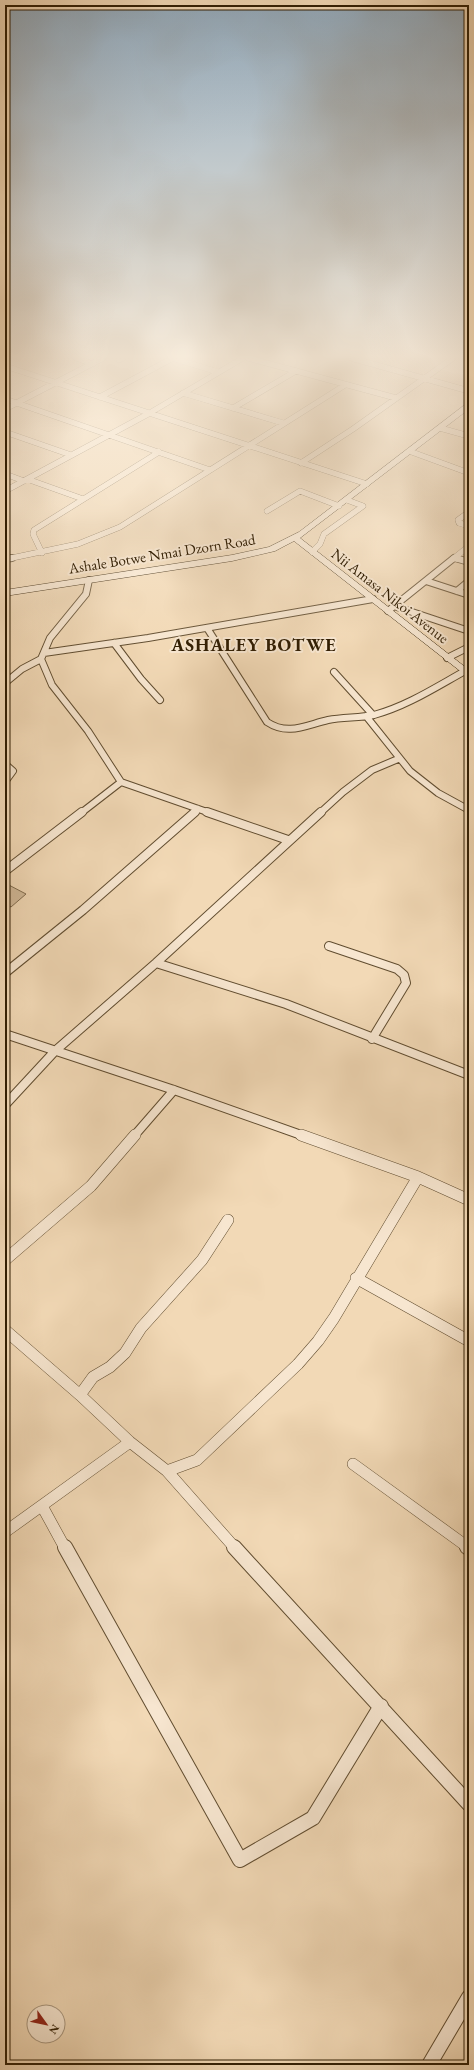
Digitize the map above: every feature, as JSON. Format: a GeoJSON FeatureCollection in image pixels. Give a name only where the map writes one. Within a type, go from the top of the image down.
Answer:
{"type":"FeatureCollection","features":[{"type":"Feature","properties":{"kind":"main road","name":"Ashale Botwe Nmai Dzorn Road"},"geometry":{"type":"LineString","coordinates":[[5,593],[232,558],[272,549],[295,538],[339,506],[404,455]]}},
{"type":"Feature","properties":{"kind":"main road","name":"Nii Amasa Nikoi Avenue"},"geometry":{"type":"LineString","coordinates":[[295,538],[373,599],[391,609],[467,673]]}},
{"type":"Feature","properties":{"kind":"street"},"geometry":{"type":"LineString","coordinates":[[5,491],[71,455]]}},
{"type":"Feature","properties":{"kind":"street"},"geometry":{"type":"LineString","coordinates":[[42,553],[33,534],[34,530],[155,455]]}},
{"type":"Feature","properties":{"kind":"street"},"geometry":{"type":"LineString","coordinates":[[166,455],[210,470]]}},
{"type":"Feature","properties":{"kind":"street"},"geometry":{"type":"LineString","coordinates":[[5,559],[42,553],[78,544],[120,527],[233,455]]}},
{"type":"Feature","properties":{"kind":"street"},"geometry":{"type":"LineString","coordinates":[[274,455],[367,484]]}},
{"type":"Feature","properties":{"kind":"street"},"geometry":{"type":"LineString","coordinates":[[301,463],[313,455]]}},
{"type":"Feature","properties":{"kind":"street"},"geometry":{"type":"LineString","coordinates":[[419,455],[469,473]]}},
{"type":"Feature","properties":{"kind":"street"},"geometry":{"type":"LineString","coordinates":[[5,474],[83,499]]}},
{"type":"Feature","properties":{"kind":"street"},"geometry":{"type":"LineString","coordinates":[[267,511],[300,491],[339,506]]}},
{"type":"Feature","properties":{"kind":"street"},"geometry":{"type":"LineString","coordinates":[[312,552],[320,544],[324,534],[364,506],[346,500]]}},
{"type":"Feature","properties":{"kind":"street"},"geometry":{"type":"LineString","coordinates":[[469,512],[458,520],[459,523],[469,526]]}},
{"type":"Feature","properties":{"kind":"street"},"geometry":{"type":"LineString","coordinates":[[391,609],[469,546]]}},
{"type":"Feature","properties":{"kind":"street"},"geometry":{"type":"LineString","coordinates":[[455,558],[469,562]]}},
{"type":"Feature","properties":{"kind":"street"},"geometry":{"type":"LineString","coordinates":[[89,580],[86,594],[50,638],[43,656],[52,685],[88,731],[122,782],[288,840]]}},
{"type":"Feature","properties":{"kind":"street"},"geometry":{"type":"LineString","coordinates":[[426,581],[469,595]]}},
{"type":"Feature","properties":{"kind":"street"},"geometry":{"type":"LineString","coordinates":[[457,592],[469,581]]}},
{"type":"Feature","properties":{"kind":"street"},"geometry":{"type":"LineString","coordinates":[[5,683],[22,669],[43,656],[373,599]]}},
{"type":"Feature","properties":{"kind":"street"},"geometry":{"type":"LineString","coordinates":[[391,609],[469,631]]}},
{"type":"Feature","properties":{"kind":"street"},"geometry":{"type":"LineString","coordinates":[[208,628],[267,722],[273,727],[281,730],[296,729],[329,720],[369,715],[393,709],[467,673]]}},
{"type":"Feature","properties":{"kind":"street"},"geometry":{"type":"LineString","coordinates":[[114,643],[160,700]]}},
{"type":"Feature","properties":{"kind":"street"},"geometry":{"type":"LineString","coordinates":[[448,658],[469,647]]}},
{"type":"Feature","properties":{"kind":"street"},"geometry":{"type":"LineString","coordinates":[[334,672],[369,715],[398,759],[410,771],[438,793],[469,810]]}},
{"type":"Feature","properties":{"kind":"street"},"geometry":{"type":"LineString","coordinates":[[5,1105],[55,1052],[156,963],[288,840],[356,781],[372,770],[398,759]]}},
{"type":"Feature","properties":{"kind":"street"},"geometry":{"type":"LineString","coordinates":[[5,764],[13,771],[5,782]]}},
{"type":"Feature","properties":{"kind":"street"},"geometry":{"type":"LineString","coordinates":[[5,871],[122,782]]}},
{"type":"Feature","properties":{"kind":"street"},"geometry":{"type":"LineString","coordinates":[[5,973],[83,910],[198,809]]}},
{"type":"Feature","properties":{"kind":"street"},"geometry":{"type":"LineString","coordinates":[[330,946],[397,969],[404,975],[406,983],[372,1039]]}},
{"type":"Feature","properties":{"kind":"street"},"geometry":{"type":"LineString","coordinates":[[156,963],[286,1004],[469,1076]]}},
{"type":"Feature","properties":{"kind":"street"},"geometry":{"type":"LineString","coordinates":[[5,1034],[55,1052],[174,1090],[418,1177],[469,1200]]}},
{"type":"Feature","properties":{"kind":"street"},"geometry":{"type":"LineString","coordinates":[[5,1260],[91,1186],[174,1090]]}},
{"type":"Feature","properties":{"kind":"street"},"geometry":{"type":"LineString","coordinates":[[167,1471],[197,1460],[298,1364],[326,1329],[418,1177]]}},
{"type":"Feature","properties":{"kind":"street"},"geometry":{"type":"LineString","coordinates":[[80,1395],[92,1377],[110,1367],[125,1353],[141,1328],[202,1260],[228,1220]]}},
{"type":"Feature","properties":{"kind":"street"},"geometry":{"type":"LineString","coordinates":[[356,1278],[469,1341]]}},
{"type":"Feature","properties":{"kind":"street"},"geometry":{"type":"LineString","coordinates":[[5,1330],[80,1395],[130,1442],[167,1471],[190,1499],[381,1706],[469,1804]]}},
{"type":"Feature","properties":{"kind":"street"},"geometry":{"type":"LineString","coordinates":[[5,1532],[130,1442]]}},
{"type":"Feature","properties":{"kind":"street"},"geometry":{"type":"LineString","coordinates":[[353,1464],[469,1548]]}},
{"type":"Feature","properties":{"kind":"street"},"geometry":{"type":"LineString","coordinates":[[42,1506],[240,1860],[313,1818],[381,1706]]}},
{"type":"Feature","properties":{"kind":"street"},"geometry":{"type":"LineString","coordinates":[[429,2065],[469,1997]]}},
{"type":"Feature","properties":{"kind":"shaded area"},"geometry":{"type":"Polygon","coordinates":[[[5,883],[26,894],[11,907],[5,904],[5,883]]]}},
{"type":"Feature","properties":{"kind":"district","name":"ASHALEY BOTWE"},"geometry":{"type":"Point","coordinates":[254,645]}}]}
